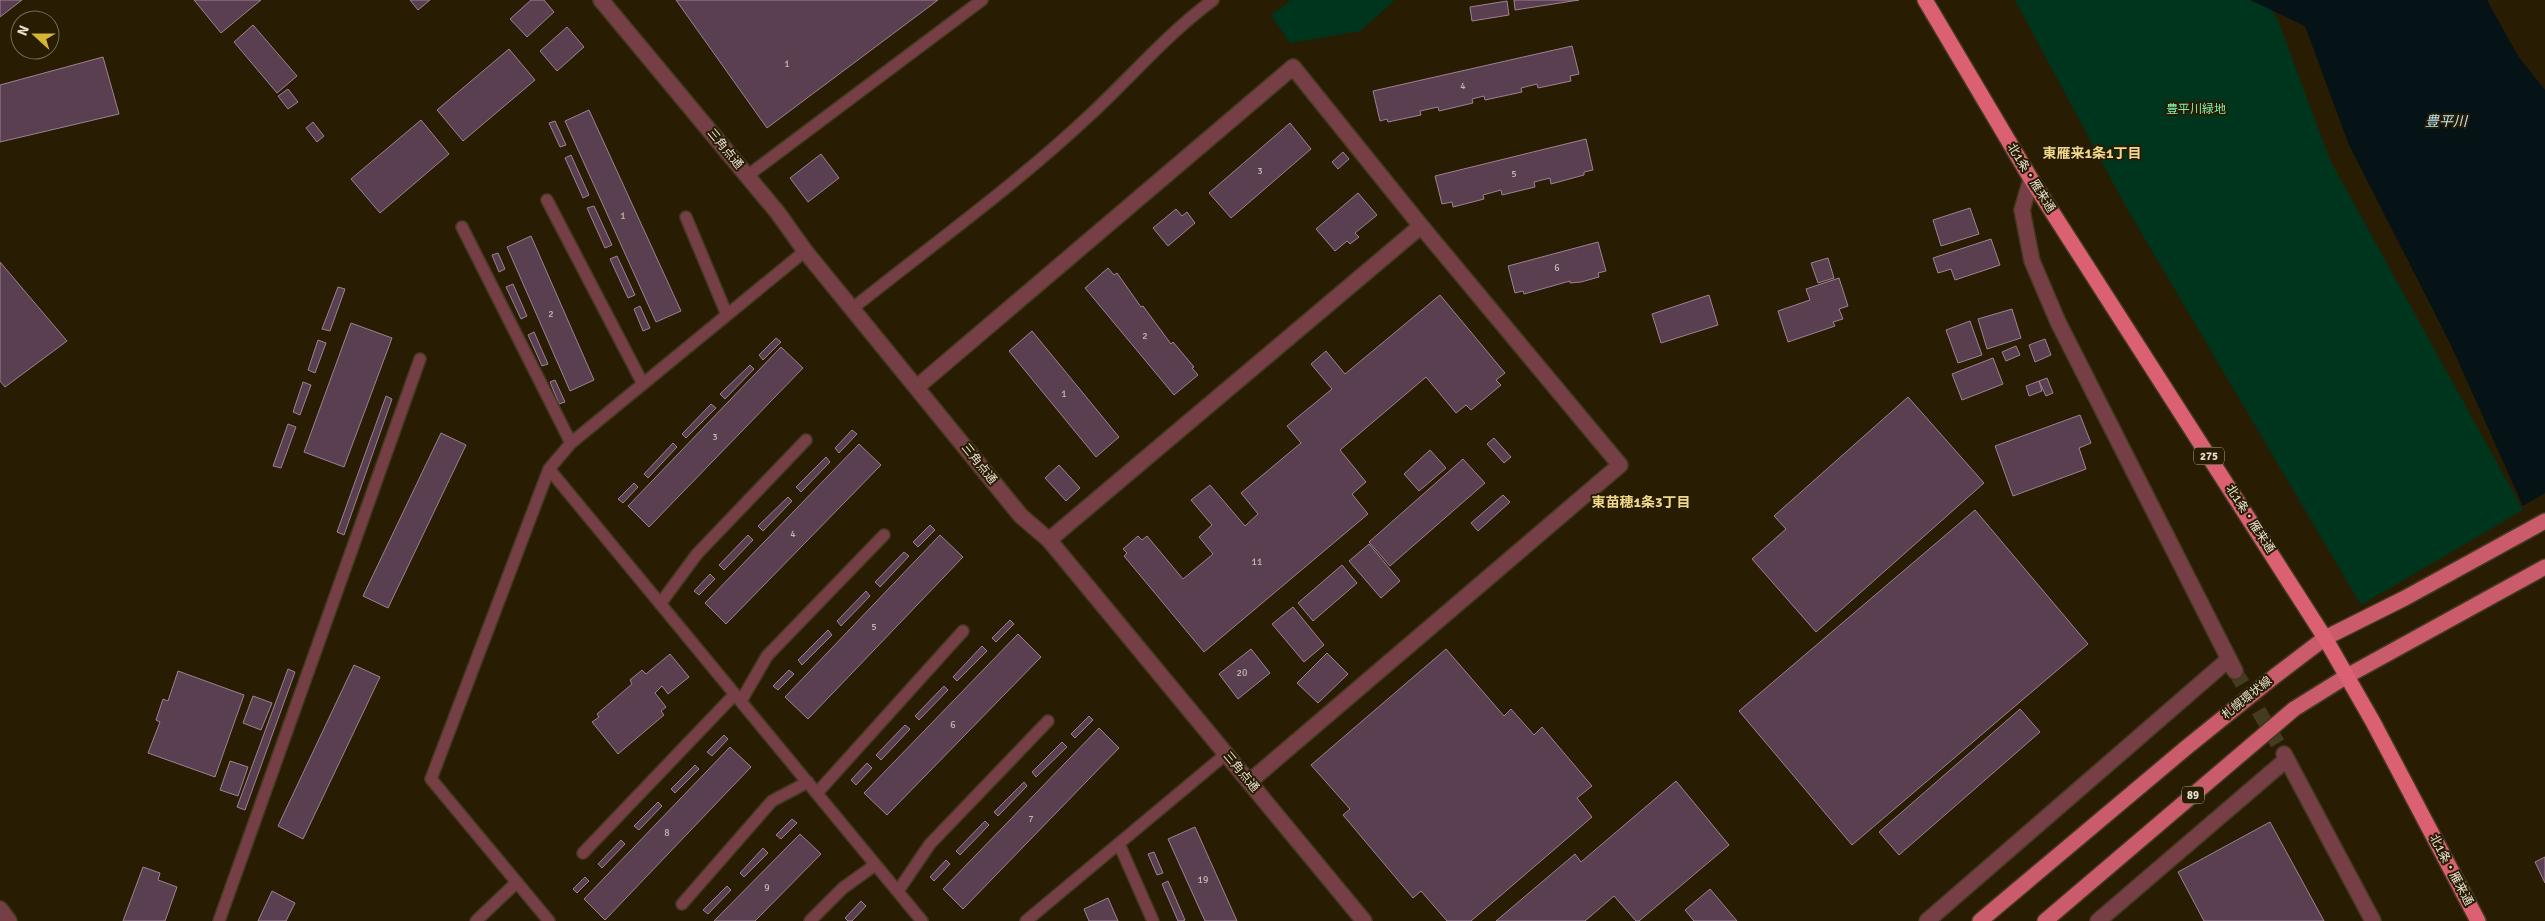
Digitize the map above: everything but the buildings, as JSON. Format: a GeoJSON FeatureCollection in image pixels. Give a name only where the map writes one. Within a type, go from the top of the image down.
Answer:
{"type":"FeatureCollection","features":[{"type":"Feature","properties":{"kind":"highway","name":"北1条・雁来通"},"geometry":{"type":"LineString","coordinates":[[1925,0],[2031,180],[2325,638],[2478,921]]}},
{"type":"Feature","properties":{"kind":"main road","name":"札幌環状線"},"geometry":{"type":"LineString","coordinates":[[1980,921],[2195,741],[2325,638],[2405,598],[2545,521]]}},
{"type":"Feature","properties":{"kind":"main road","name":"89"},"geometry":{"type":"LineString","coordinates":[[2045,921],[2294,709],[2347,676],[2545,567]]}},
{"type":"Feature","properties":{"kind":"street","name":"三角点通"},"geometry":{"type":"LineString","coordinates":[[601,0],[747,176],[805,251],[917,386],[1021,516],[1049,540],[1364,921]]}},
{"type":"Feature","properties":{"kind":"street"},"geometry":{"type":"LineString","coordinates":[[917,386],[1293,67],[1421,226],[1620,465],[1249,782]]}},
{"type":"Feature","properties":{"kind":"street"},"geometry":{"type":"LineString","coordinates":[[1927,921],[2232,665],[2058,322],[2032,261],[2022,210],[2031,180]]}},
{"type":"Feature","properties":{"kind":"street"},"geometry":{"type":"LineString","coordinates":[[1049,540],[1421,226]]}},
{"type":"Feature","properties":{"kind":"street"},"geometry":{"type":"LineString","coordinates":[[2098,921],[2286,757],[2373,921]]}},
{"type":"Feature","properties":{"kind":"street"},"geometry":{"type":"LineString","coordinates":[[0,909],[10,921]]}},
{"type":"Feature","properties":{"kind":"lane"},"geometry":{"type":"LineString","coordinates":[[747,176],[982,0]]}},
{"type":"Feature","properties":{"kind":"lane"},"geometry":{"type":"LineString","coordinates":[[853,308],[992,198],[1091,115],[1165,41],[1213,0]]}},
{"type":"Feature","properties":{"kind":"lane"},"geometry":{"type":"LineString","coordinates":[[548,200],[643,384]]}},
{"type":"Feature","properties":{"kind":"lane"},"geometry":{"type":"LineString","coordinates":[[686,217],[727,315]]}},
{"type":"Feature","properties":{"kind":"lane"},"geometry":{"type":"LineString","coordinates":[[462,227],[571,443]]}},
{"type":"Feature","properties":{"kind":"lane"},"geometry":{"type":"LineString","coordinates":[[549,921],[431,779],[549,469],[571,443],[805,251]]}},
{"type":"Feature","properties":{"kind":"lane"},"geometry":{"type":"LineString","coordinates":[[219,921],[420,359]]}},
{"type":"Feature","properties":{"kind":"lane"},"geometry":{"type":"LineString","coordinates":[[660,604],[697,554],[806,440]]}},
{"type":"Feature","properties":{"kind":"lane"},"geometry":{"type":"LineString","coordinates":[[549,469],[922,921]]}},
{"type":"Feature","properties":{"kind":"lane"},"geometry":{"type":"LineString","coordinates":[[583,853],[738,698],[768,656],[884,535]]}},
{"type":"Feature","properties":{"kind":"lane"},"geometry":{"type":"LineString","coordinates":[[817,793],[963,631]]}},
{"type":"Feature","properties":{"kind":"lane"},"geometry":{"type":"LineString","coordinates":[[898,891],[930,844],[1048,721]]}},
{"type":"Feature","properties":{"kind":"lane"},"geometry":{"type":"LineString","coordinates":[[1032,919],[1226,754]]}},
{"type":"Feature","properties":{"kind":"lane"},"geometry":{"type":"LineString","coordinates":[[682,904],[772,801],[808,782]]}},
{"type":"Feature","properties":{"kind":"lane"},"geometry":{"type":"LineString","coordinates":[[1118,844],[1153,921]]}},
{"type":"Feature","properties":{"kind":"lane"},"geometry":{"type":"LineString","coordinates":[[810,921],[843,888],[875,865]]}},
{"type":"Feature","properties":{"kind":"lane"},"geometry":{"type":"LineString","coordinates":[[476,921],[517,882]]}},
{"type":"Feature","properties":{"kind":"green space"},"geometry":{"type":"Polygon","coordinates":[[[1291,0],[1395,0],[1360,31],[1290,43],[1271,15],[1291,0]]]}},
{"type":"Feature","properties":{"kind":"green space","name":"豊平川緑地"},"geometry":{"type":"Polygon","coordinates":[[[2015,0],[2264,0],[2277,18],[2330,160],[2523,510],[2361,605],[2125,205],[2015,0]]]}},
{"type":"Feature","properties":{"kind":"water","name":"豊平川"},"geometry":{"type":"Polygon","coordinates":[[[2250,0],[2487,0],[2518,56],[2545,90],[2545,493],[2523,506],[2450,343],[2349,145],[2305,26],[2250,0]]]}},
{"type":"Feature","properties":{"kind":"tunnel"},"geometry":{"type":"LineString","coordinates":[[2235,671],[2284,754]]}},
{"type":"Feature","properties":{"kind":"district","name":"東雁来1条1丁目"},"geometry":{"type":"Point","coordinates":[2092,153]}},
{"type":"Feature","properties":{"kind":"district","name":"東苗穂1条3丁目"},"geometry":{"type":"Point","coordinates":[1641,502]}}]}
